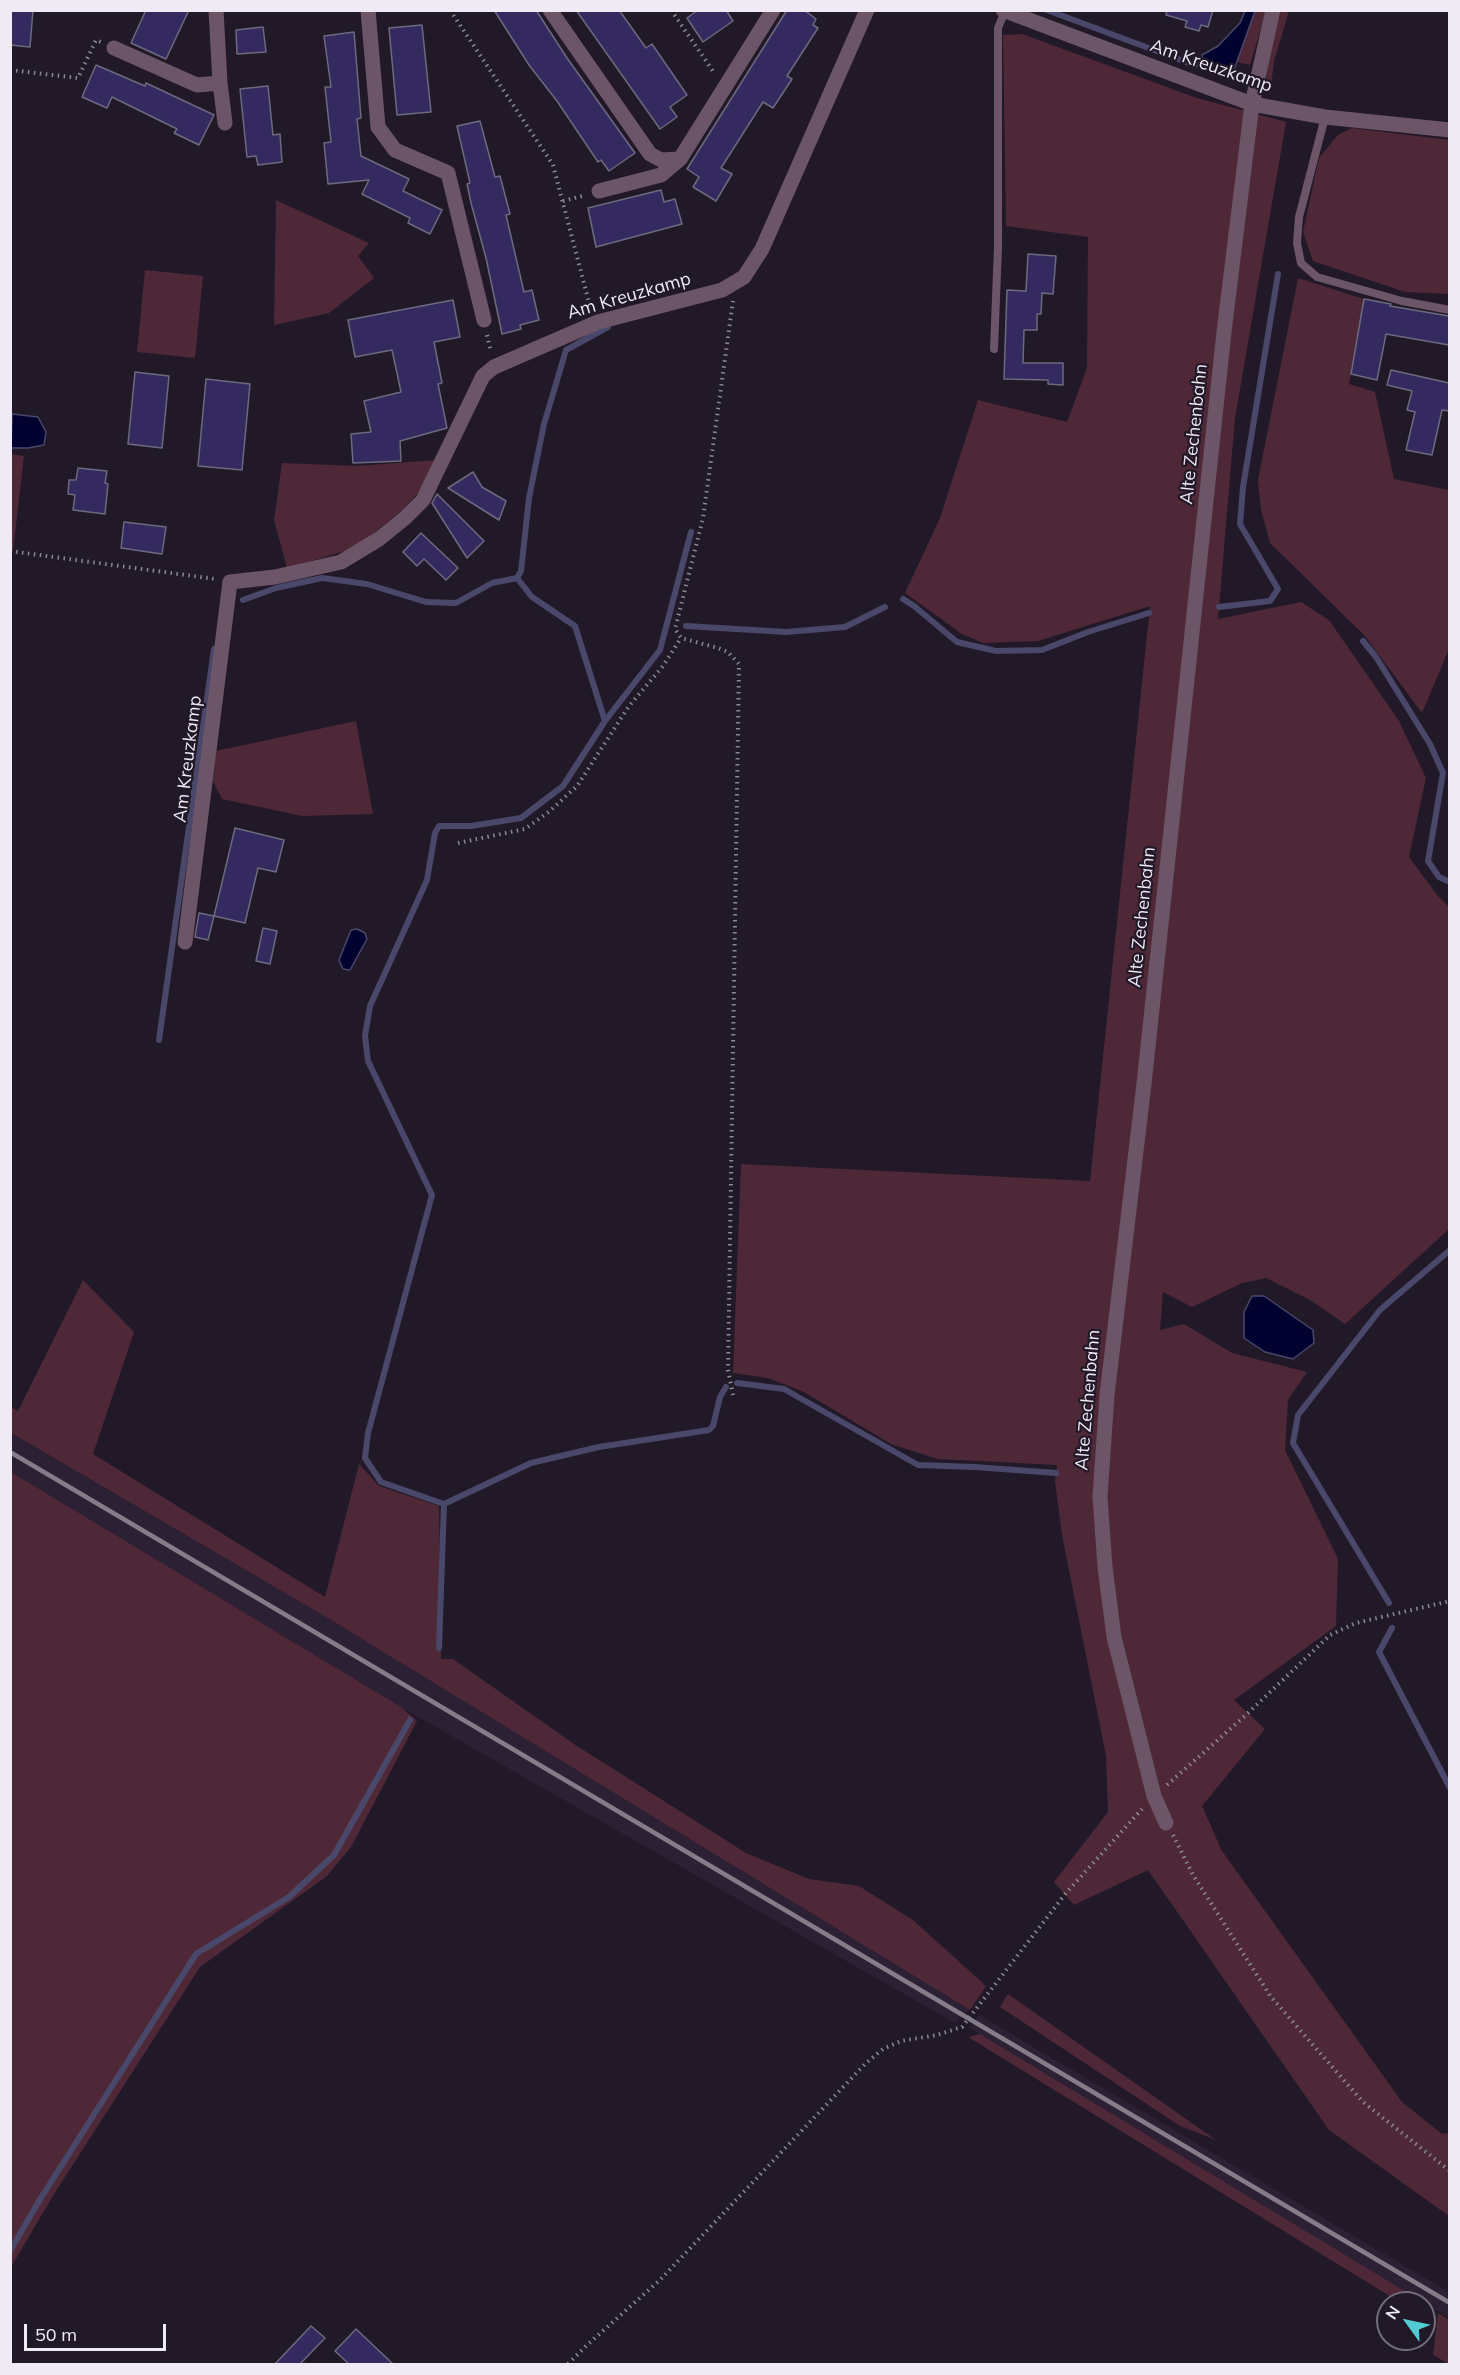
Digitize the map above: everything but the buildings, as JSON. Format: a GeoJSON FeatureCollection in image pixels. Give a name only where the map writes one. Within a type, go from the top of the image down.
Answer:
{"type":"FeatureCollection","features":[{"type":"Feature","properties":{"kind":"street"},"geometry":{"type":"LineString","coordinates":[[216,10],[220,83],[225,123]]}},
{"type":"Feature","properties":{"kind":"street"},"geometry":{"type":"LineString","coordinates":[[368,10],[378,127],[395,150],[448,173],[484,320]]}},
{"type":"Feature","properties":{"kind":"street"},"geometry":{"type":"LineString","coordinates":[[550,10],[650,154],[661,160],[680,159]]}},
{"type":"Feature","properties":{"kind":"street"},"geometry":{"type":"LineString","coordinates":[[599,191],[661,175],[680,159],[773,10]]}},
{"type":"Feature","properties":{"kind":"street","name":"Am Kreuzkamp"},"geometry":{"type":"LineString","coordinates":[[185,942],[230,582],[275,577],[341,562],[379,539],[405,518],[423,500],[483,376],[494,367],[594,323],[722,290],[744,277],[762,249],[867,10]]}},
{"type":"Feature","properties":{"kind":"street","name":"Alte Zechenbahn"},"geometry":{"type":"LineString","coordinates":[[1167,1823],[1154,1796],[1114,1637],[1105,1567],[1100,1497],[1107,1395],[1145,1072],[1224,332],[1252,104],[1273,10]]}},
{"type":"Feature","properties":{"kind":"street","name":"Am Kreuzkamp"},"geometry":{"type":"LineString","coordinates":[[1004,11],[1252,104],[1325,117],[1449,130]]}},
{"type":"Feature","properties":{"kind":"street"},"geometry":{"type":"LineString","coordinates":[[114,48],[197,85],[220,83]]}},
{"type":"Feature","properties":{"kind":"lane"},"geometry":{"type":"LineString","coordinates":[[994,350],[998,248],[998,28],[1004,11]]}},
{"type":"Feature","properties":{"kind":"lane"},"geometry":{"type":"LineString","coordinates":[[1325,117],[1299,217],[1297,243],[1301,263],[1317,277],[1402,301],[1449,310]]}},
{"type":"Feature","properties":{"kind":"path"},"geometry":{"type":"LineString","coordinates":[[450,10],[553,165],[594,323]]}},
{"type":"Feature","properties":{"kind":"path"},"geometry":{"type":"LineString","coordinates":[[671,10],[724,86]]}},
{"type":"Feature","properties":{"kind":"path"},"geometry":{"type":"LineString","coordinates":[[10,70],[78,78],[96,40],[114,48]]}},
{"type":"Feature","properties":{"kind":"path"},"geometry":{"type":"LineString","coordinates":[[563,201],[599,191]]}},
{"type":"Feature","properties":{"kind":"path"},"geometry":{"type":"LineString","coordinates":[[732,285],[733,300],[703,518],[675,629],[681,638],[728,652],[739,664],[728,1370],[733,1395]]}},
{"type":"Feature","properties":{"kind":"path"},"geometry":{"type":"LineString","coordinates":[[484,320],[494,367]]}},
{"type":"Feature","properties":{"kind":"path"},"geometry":{"type":"LineString","coordinates":[[10,551],[230,582]]}},
{"type":"Feature","properties":{"kind":"path"},"geometry":{"type":"LineString","coordinates":[[458,843],[525,829],[577,786],[629,706],[663,666],[681,638]]}},
{"type":"Feature","properties":{"kind":"path"},"geometry":{"type":"LineString","coordinates":[[568,2364],[660,2280],[865,2064],[883,2049],[901,2041],[945,2034],[962,2027],[1066,1893],[1154,1796],[1247,1714],[1330,1635],[1356,1623],[1449,1601]]}},
{"type":"Feature","properties":{"kind":"path"},"geometry":{"type":"LineString","coordinates":[[1167,1823],[1193,1875],[1271,1996],[1363,2102],[1449,2171]]}},
{"type":"Feature","properties":{"kind":"shaded area"},"geometry":{"type":"Polygon","coordinates":[[[1245,11],[1255,11],[1235,67],[1231,71],[1203,62],[1202,55],[1218,46],[1240,23],[1245,11]]]}},
{"type":"Feature","properties":{"kind":"shaded area"},"geometry":{"type":"Polygon","coordinates":[[[1255,11],[1266,11],[1250,65],[1237,62],[1255,11]]]}},
{"type":"Feature","properties":{"kind":"shaded area"},"geometry":{"type":"Polygon","coordinates":[[[1281,11],[1289,11],[1274,61],[1270,94],[1265,72],[1281,11]]]}},
{"type":"Feature","properties":{"kind":"shaded area"},"geometry":{"type":"Polygon","coordinates":[[[1022,34],[1197,98],[1286,122],[1235,418],[1218,619],[1301,602],[1329,620],[1399,721],[1426,778],[1409,857],[1437,895],[1449,907],[1449,1229],[1345,1324],[1312,1301],[1266,1278],[1242,1283],[1192,1307],[1163,1292],[1160,1330],[1184,1324],[1232,1353],[1307,1372],[1288,1400],[1285,1450],[1338,1559],[1336,1626],[1234,1700],[1265,1729],[1202,1806],[1222,1851],[1402,2102],[1442,2134],[1449,2133],[1449,2216],[1329,2130],[1148,1870],[1074,1905],[1054,1882],[1108,1812],[1106,1756],[1062,1535],[1055,1481],[1057,1465],[938,1459],[891,1444],[804,1392],[768,1378],[733,1373],[741,1164],[1090,1181],[1150,606],[1038,641],[983,643],[962,634],[905,593],[940,518],[978,400],[1067,422],[1087,368],[1088,237],[1006,226],[1003,35],[1022,34]]]}},
{"type":"Feature","properties":{"kind":"shaded area"},"geometry":{"type":"Polygon","coordinates":[[[1352,128],[1449,140],[1449,294],[1405,292],[1313,261],[1303,232],[1319,158],[1338,135],[1352,128]]]}},
{"type":"Feature","properties":{"kind":"shaded area"},"geometry":{"type":"Polygon","coordinates":[[[276,200],[369,243],[358,256],[374,278],[329,313],[274,325],[276,200]]]}},
{"type":"Feature","properties":{"kind":"shaded area"},"geometry":{"type":"Polygon","coordinates":[[[145,270],[203,276],[195,358],[137,352],[145,270]]]}},
{"type":"Feature","properties":{"kind":"shaded area"},"geometry":{"type":"Polygon","coordinates":[[[1298,278],[1364,299],[1349,384],[1375,392],[1394,479],[1449,490],[1449,649],[1422,713],[1365,636],[1270,543],[1261,510],[1258,480],[1298,278]]]}},
{"type":"Feature","properties":{"kind":"shaded area"},"geometry":{"type":"Polygon","coordinates":[[[12,414],[38,417],[46,432],[44,445],[11,448],[12,414]]]}},
{"type":"Feature","properties":{"kind":"shaded area"},"geometry":{"type":"Polygon","coordinates":[[[10,454],[24,456],[13,551],[10,551],[10,454]]]}},
{"type":"Feature","properties":{"kind":"shaded area"},"geometry":{"type":"Polygon","coordinates":[[[436,460],[420,491],[401,511],[369,537],[349,550],[287,568],[274,520],[282,463],[358,466],[436,460]]]}},
{"type":"Feature","properties":{"kind":"shaded area"},"geometry":{"type":"Polygon","coordinates":[[[356,721],[373,814],[302,816],[222,799],[213,781],[216,751],[356,721]]]}},
{"type":"Feature","properties":{"kind":"shaded area"},"geometry":{"type":"Polygon","coordinates":[[[357,929],[365,933],[367,939],[350,970],[343,969],[339,960],[351,930],[357,929]]]}},
{"type":"Feature","properties":{"kind":"shaded area"},"geometry":{"type":"Polygon","coordinates":[[[83,1280],[134,1332],[93,1454],[325,1597],[359,1464],[379,1486],[439,1506],[441,1659],[453,1659],[574,1744],[746,1853],[809,1879],[859,1886],[913,1920],[986,1986],[970,2010],[321,1614],[11,1433],[11,1407],[18,1411],[83,1280]]]}},
{"type":"Feature","properties":{"kind":"shaded area"},"geometry":{"type":"Polygon","coordinates":[[[1252,1296],[1264,1296],[1313,1330],[1314,1343],[1293,1359],[1265,1352],[1244,1338],[1244,1312],[1252,1296]]]}},
{"type":"Feature","properties":{"kind":"shaded area"},"geometry":{"type":"Polygon","coordinates":[[[10,1433],[321,1614],[970,2010],[955,2023],[401,1707],[11,1472],[10,1433]]]}},
{"type":"Feature","properties":{"kind":"shaded area"},"geometry":{"type":"Polygon","coordinates":[[[11,1472],[401,1707],[417,1721],[351,1847],[327,1876],[200,1967],[54,2194],[11,2267],[11,1472]]]}},
{"type":"Feature","properties":{"kind":"shaded area"},"geometry":{"type":"Polygon","coordinates":[[[1008,1994],[1216,2140],[1180,2126],[1000,2007],[1008,1994]]]}},
{"type":"Feature","properties":{"kind":"shaded area"},"geometry":{"type":"Polygon","coordinates":[[[979,2015],[1449,2292],[1449,2318],[1436,2310],[1436,2291],[1404,2291],[970,2028],[979,2015]]]}},
{"type":"Feature","properties":{"kind":"shaded area"},"geometry":{"type":"Polygon","coordinates":[[[980,2034],[1405,2291],[1381,2291],[968,2037],[980,2034]]]}},
{"type":"Feature","properties":{"kind":"shaded area"},"geometry":{"type":"Polygon","coordinates":[[[1438,2313],[1449,2320],[1449,2364],[1433,2355],[1433,2351],[1436,2351],[1438,2313]]]}},
{"type":"Feature","properties":{"kind":"waterway"},"geometry":{"type":"LineString","coordinates":[[1047,10],[1194,65],[1203,62]]}},
{"type":"Feature","properties":{"kind":"waterway"},"geometry":{"type":"LineString","coordinates":[[1219,607],[1270,601],[1278,589],[1240,524],[1243,487],[1278,274]]}},
{"type":"Feature","properties":{"kind":"waterway"},"geometry":{"type":"LineString","coordinates":[[243,600],[276,588],[322,578],[367,584],[426,602],[456,603],[492,583],[517,578],[521,571],[529,498],[544,424],[566,350],[608,327]]}},
{"type":"Feature","properties":{"kind":"waterway"},"geometry":{"type":"LineString","coordinates":[[444,1504],[381,1482],[365,1458],[368,1433],[432,1195],[368,1061],[365,1036],[370,1006],[427,880],[435,833],[439,826],[471,826],[521,818],[563,786],[605,721],[660,650],[691,532]]}},
{"type":"Feature","properties":{"kind":"waterway"},"geometry":{"type":"LineString","coordinates":[[517,578],[532,597],[575,626],[605,721]]}},
{"type":"Feature","properties":{"kind":"waterway"},"geometry":{"type":"LineString","coordinates":[[903,599],[957,642],[996,651],[1042,650],[1088,632],[1149,613]]}},
{"type":"Feature","properties":{"kind":"waterway"},"geometry":{"type":"LineString","coordinates":[[686,626],[786,632],[845,627],[885,607]]}},
{"type":"Feature","properties":{"kind":"waterway"},"geometry":{"type":"LineString","coordinates":[[1363,641],[1376,657],[1430,744],[1443,773],[1428,861],[1439,877],[1450,882]]}},
{"type":"Feature","properties":{"kind":"waterway"},"geometry":{"type":"LineString","coordinates":[[159,1040],[214,649]]}},
{"type":"Feature","properties":{"kind":"waterway"},"geometry":{"type":"LineString","coordinates":[[1389,1603],[1293,1443],[1298,1415],[1380,1310],[1450,1250]]}},
{"type":"Feature","properties":{"kind":"waterway"},"geometry":{"type":"LineString","coordinates":[[737,1383],[784,1389],[918,1465],[1056,1473]]}},
{"type":"Feature","properties":{"kind":"waterway"},"geometry":{"type":"LineString","coordinates":[[439,1648],[444,1504],[531,1463],[599,1447],[709,1430],[713,1426],[720,1397],[726,1387]]}},
{"type":"Feature","properties":{"kind":"waterway"},"geometry":{"type":"LineString","coordinates":[[1392,1628],[1379,1652],[1450,1788]]}},
{"type":"Feature","properties":{"kind":"waterway"},"geometry":{"type":"LineString","coordinates":[[10,2251],[39,2201],[196,1954],[289,1897],[334,1855],[410,1720]]}},
{"type":"Feature","properties":{"kind":"railway"},"geometry":{"type":"LineString","coordinates":[[10,1452],[1450,2303]]}}]}
